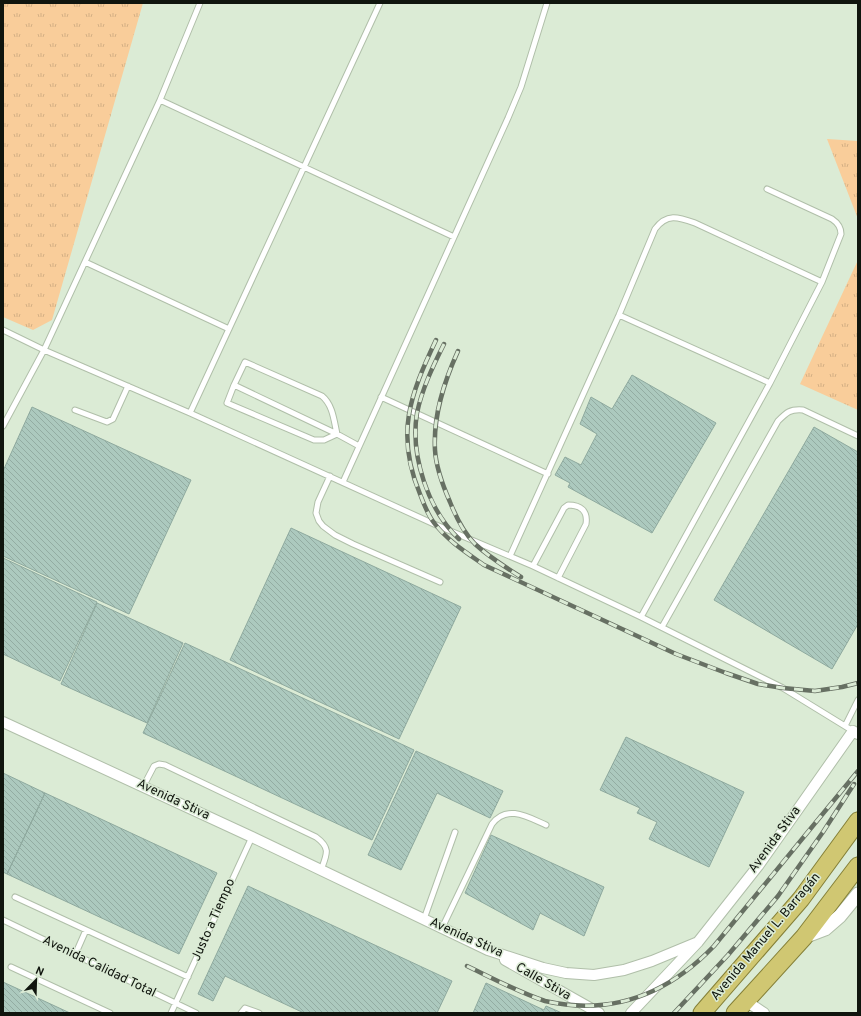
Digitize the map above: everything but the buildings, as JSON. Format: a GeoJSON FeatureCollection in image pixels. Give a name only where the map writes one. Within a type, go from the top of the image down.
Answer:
{"type":"FeatureCollection","features":[{"type":"Feature","properties":{"kind":"highway","name":"Avenida Manuel L. Barragán"},"geometry":{"type":"LineString","coordinates":[[702,1013],[801,899],[858,822]]}},
{"type":"Feature","properties":{"kind":"highway","name":"Avenida Manuel L. Barragán"},"geometry":{"type":"LineString","coordinates":[[740,1007],[804,936],[858,866]]}},
{"type":"Feature","properties":{"kind":"street","name":"Avenida Stiva"},"geometry":{"type":"LineString","coordinates":[[3,722],[252,837],[488,950],[544,968],[566,973],[594,975],[624,970],[652,961],[698,942],[758,866],[852,730]]}},
{"type":"Feature","properties":{"kind":"street"},"geometry":{"type":"LineString","coordinates":[[804,936],[825,929],[840,916],[858,894]]}},
{"type":"Feature","properties":{"kind":"street"},"geometry":{"type":"LineString","coordinates":[[631,1013],[698,942]]}},
{"type":"Feature","properties":{"kind":"street","name":"Calle Stiva"},"geometry":{"type":"LineString","coordinates":[[488,950],[599,1013]]}},
{"type":"Feature","properties":{"kind":"street"},"geometry":{"type":"LineString","coordinates":[[740,1007],[764,1013]]}},
{"type":"Feature","properties":{"kind":"lane"},"geometry":{"type":"LineString","coordinates":[[3,426],[44,350],[85,262],[160,100],[200,3]]}},
{"type":"Feature","properties":{"kind":"lane"},"geometry":{"type":"LineString","coordinates":[[190,413],[380,3]]}},
{"type":"Feature","properties":{"kind":"lane"},"geometry":{"type":"LineString","coordinates":[[343,482],[508,118],[521,87],[547,3]]}},
{"type":"Feature","properties":{"kind":"lane"},"geometry":{"type":"LineString","coordinates":[[160,100],[454,236]]}},
{"type":"Feature","properties":{"kind":"lane"},"geometry":{"type":"LineString","coordinates":[[641,617],[770,383],[822,282],[841,234],[841,229],[838,223],[832,219],[767,189]]}},
{"type":"Feature","properties":{"kind":"lane"},"geometry":{"type":"LineString","coordinates":[[510,556],[619,315],[655,229],[664,219],[673,217],[681,218],[695,223],[822,282]]}},
{"type":"Feature","properties":{"kind":"lane"},"geometry":{"type":"LineString","coordinates":[[85,262],[229,329]]}},
{"type":"Feature","properties":{"kind":"lane"},"geometry":{"type":"LineString","coordinates":[[619,315],[770,383]]}},
{"type":"Feature","properties":{"kind":"lane"},"geometry":{"type":"LineString","coordinates":[[3,330],[44,350],[190,413],[434,524],[533,566],[662,627],[783,688],[852,730],[858,700]]}},
{"type":"Feature","properties":{"kind":"lane"},"geometry":{"type":"LineString","coordinates":[[245,362],[322,396],[328,401],[330,406],[337,434],[324,440],[314,440],[227,403],[245,362]]}},
{"type":"Feature","properties":{"kind":"lane"},"geometry":{"type":"LineString","coordinates":[[234,385],[359,446]]}},
{"type":"Feature","properties":{"kind":"lane"},"geometry":{"type":"LineString","coordinates":[[75,410],[107,422],[113,419],[128,386]]}},
{"type":"Feature","properties":{"kind":"lane"},"geometry":{"type":"LineString","coordinates":[[381,396],[548,474]]}},
{"type":"Feature","properties":{"kind":"lane"},"geometry":{"type":"LineString","coordinates":[[662,627],[778,421],[785,413],[793,409],[803,410],[858,436]]}},
{"type":"Feature","properties":{"kind":"lane"},"geometry":{"type":"LineString","coordinates":[[330,476],[318,502],[316,513],[323,526],[353,544],[440,582]]}},
{"type":"Feature","properties":{"kind":"lane"},"geometry":{"type":"LineString","coordinates":[[533,566],[564,508],[568,505],[578,507],[584,511],[587,517],[586,524],[558,578]]}},
{"type":"Feature","properties":{"kind":"lane"},"geometry":{"type":"LineString","coordinates":[[143,787],[154,766],[159,764],[165,765],[316,837],[326,846],[327,850],[321,870]]}},
{"type":"Feature","properties":{"kind":"lane"},"geometry":{"type":"LineString","coordinates":[[442,928],[496,818],[502,815],[515,814],[527,816],[546,825]]}},
{"type":"Feature","properties":{"kind":"lane"},"geometry":{"type":"LineString","coordinates":[[424,919],[455,832]]}},
{"type":"Feature","properties":{"kind":"lane","name":"Justo a Tiempo"},"geometry":{"type":"LineString","coordinates":[[171,1013],[252,837]]}},
{"type":"Feature","properties":{"kind":"lane"},"geometry":{"type":"LineString","coordinates":[[15,897],[188,977]]}},
{"type":"Feature","properties":{"kind":"lane","name":"Avenida Calidad Total"},"geometry":{"type":"LineString","coordinates":[[3,920],[196,1013]]}},
{"type":"Feature","properties":{"kind":"lane"},"geometry":{"type":"LineString","coordinates":[[75,955],[86,930]]}},
{"type":"Feature","properties":{"kind":"lane"},"geometry":{"type":"LineString","coordinates":[[11,967],[110,1013]]}},
{"type":"Feature","properties":{"kind":"lane"},"geometry":{"type":"LineString","coordinates":[[242,1013],[245,1008],[259,1013]]}},
{"type":"Feature","properties":{"kind":"green space"},"geometry":{"type":"Polygon","coordinates":[[[3,3],[143,3],[52,320],[33,330],[3,317],[3,3]]]}},
{"type":"Feature","properties":{"kind":"green space"},"geometry":{"type":"Polygon","coordinates":[[[827,139],[858,141],[858,219],[827,139]]]}},
{"type":"Feature","properties":{"kind":"green space"},"geometry":{"type":"Polygon","coordinates":[[[858,260],[858,410],[800,384],[858,260]]]}},
{"type":"Feature","properties":{"kind":"railway"},"geometry":{"type":"LineString","coordinates":[[436,340],[413,397],[407,433],[408,452],[412,472],[428,514],[440,530],[458,546],[484,565],[676,654],[758,684],[815,691],[858,683]]}},
{"type":"Feature","properties":{"kind":"railway"},"geometry":{"type":"LineString","coordinates":[[444,344],[428,378],[419,404],[417,413],[416,446],[419,464],[430,497],[438,513],[459,539]]}},
{"type":"Feature","properties":{"kind":"railway"},"geometry":{"type":"LineString","coordinates":[[458,351],[440,399],[435,437],[438,470],[455,513],[467,534],[475,544],[486,553],[521,577]]}},
{"type":"Feature","properties":{"kind":"railway"},"geometry":{"type":"LineString","coordinates":[[467,966],[505,985],[545,1001],[570,1005],[616,1003],[637,997],[658,988],[678,977],[714,946],[858,771]]}},
{"type":"Feature","properties":{"kind":"railway"},"geometry":{"type":"LineString","coordinates":[[674,1013],[728,955],[778,896],[823,832],[854,784]]}}]}
